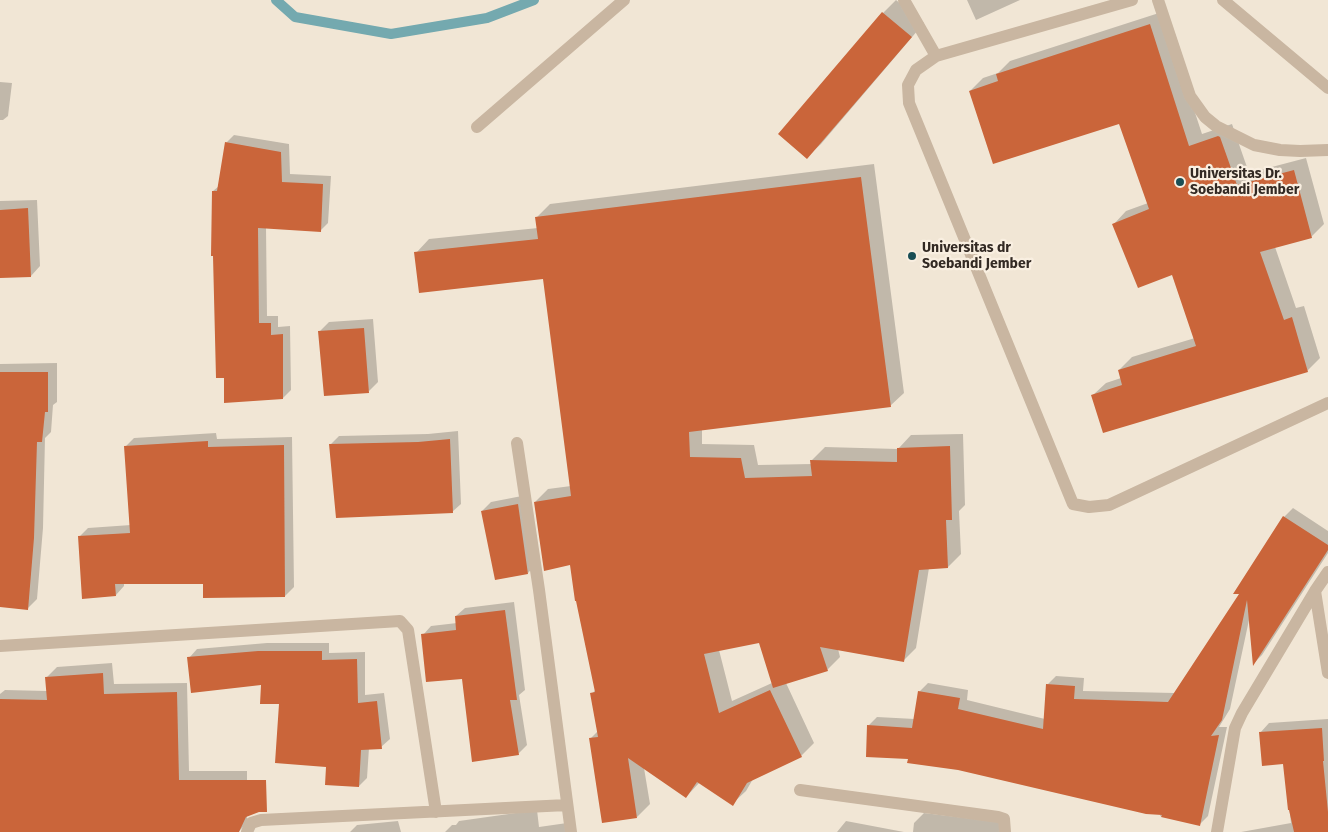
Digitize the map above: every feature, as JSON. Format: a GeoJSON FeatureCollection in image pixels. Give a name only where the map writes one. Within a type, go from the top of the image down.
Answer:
{"type":"FeatureCollection","features":[{"type":"Feature","properties":{"kind":"street"},"geometry":{"type":"LineString","coordinates":[[477,126],[624,0]]}},
{"type":"Feature","properties":{"kind":"street"},"geometry":{"type":"LineString","coordinates":[[904,0],[936,56]]}},
{"type":"Feature","properties":{"kind":"street"},"geometry":{"type":"LineString","coordinates":[[1132,0],[936,56],[916,70],[910,77],[908,85],[910,102],[1074,504],[1089,507],[1109,505],[1328,403]]}},
{"type":"Feature","properties":{"kind":"street"},"geometry":{"type":"LineString","coordinates":[[1158,0],[1190,96],[1205,118],[1216,126],[1254,145],[1300,151],[1328,150]]}},
{"type":"Feature","properties":{"kind":"street"},"geometry":{"type":"LineString","coordinates":[[1223,0],[1328,88]]}},
{"type":"Feature","properties":{"kind":"street"},"geometry":{"type":"LineString","coordinates":[[517,443],[542,608],[571,832]]}},
{"type":"Feature","properties":{"kind":"street"},"geometry":{"type":"LineString","coordinates":[[1217,832],[1235,728],[1242,713],[1328,572]]}},
{"type":"Feature","properties":{"kind":"street"},"geometry":{"type":"LineString","coordinates":[[1315,591],[1328,673]]}},
{"type":"Feature","properties":{"kind":"street"},"geometry":{"type":"LineString","coordinates":[[0,646],[400,620],[408,630],[436,812]]}},
{"type":"Feature","properties":{"kind":"street"},"geometry":{"type":"LineString","coordinates":[[800,790],[998,817],[1004,819],[1005,832]]}},
{"type":"Feature","properties":{"kind":"street"},"geometry":{"type":"LineString","coordinates":[[247,832],[251,823],[260,820],[567,805]]}},
{"type":"Feature","properties":{"kind":"building"},"geometry":{"type":"Polygon","coordinates":[[[882,12],[912,37],[807,159],[778,134],[882,12]]]}},
{"type":"Feature","properties":{"kind":"building"},"geometry":{"type":"Polygon","coordinates":[[[1150,24],[1189,146],[1218,136],[1220,137],[1237,185],[1294,170],[1312,238],[1260,252],[1284,320],[1292,317],[1308,372],[1103,433],[1091,395],[1122,385],[1118,370],[1196,346],[1172,275],[1138,288],[1112,224],[1149,209],[1119,124],[993,164],[969,91],[998,81],[996,74],[1150,24]]]}},
{"type":"Feature","properties":{"kind":"building"},"geometry":{"type":"Polygon","coordinates":[[[225,142],[281,152],[282,182],[323,184],[321,232],[258,228],[259,323],[271,323],[271,335],[283,334],[283,399],[224,403],[224,378],[216,378],[213,256],[211,256],[212,191],[217,191],[225,142]]]}},
{"type":"Feature","properties":{"kind":"building"},"geometry":{"type":"Polygon","coordinates":[[[861,177],[891,407],[689,432],[690,457],[741,458],[745,478],[812,476],[810,460],[897,462],[897,448],[950,446],[952,520],[946,520],[948,568],[919,570],[904,662],[820,647],[828,671],[773,688],[759,643],[704,654],[719,713],[770,690],[802,757],[747,783],[733,806],[697,782],[686,798],[628,758],[637,818],[602,823],[589,738],[598,737],[590,693],[595,692],[575,601],[570,565],[544,571],[534,502],[571,496],[543,279],[419,293],[414,252],[538,239],[535,217],[861,177]]]}},
{"type":"Feature","properties":{"kind":"building"},"geometry":{"type":"Polygon","coordinates":[[[28,208],[31,277],[0,278],[0,210],[28,208]]]}},
{"type":"Feature","properties":{"kind":"building"},"geometry":{"type":"Polygon","coordinates":[[[364,328],[369,393],[324,396],[318,331],[364,328]]]}},
{"type":"Feature","properties":{"kind":"building"},"geometry":{"type":"Polygon","coordinates":[[[0,372],[48,372],[48,412],[45,412],[42,442],[37,442],[34,538],[28,610],[0,607],[0,372]]]}},
{"type":"Feature","properties":{"kind":"building"},"geometry":{"type":"Polygon","coordinates":[[[450,439],[453,513],[336,518],[329,444],[418,442],[450,439]]]}},
{"type":"Feature","properties":{"kind":"building"},"geometry":{"type":"Polygon","coordinates":[[[208,441],[208,447],[284,445],[285,597],[203,598],[203,584],[115,584],[116,596],[82,599],[78,536],[130,533],[124,446],[208,441]]]}},
{"type":"Feature","properties":{"kind":"building"},"geometry":{"type":"Polygon","coordinates":[[[518,504],[528,574],[495,580],[481,511],[518,504]]]}},
{"type":"Feature","properties":{"kind":"building"},"geometry":{"type":"Polygon","coordinates":[[[1283,516],[1328,545],[1328,550],[1253,666],[1247,600],[1222,720],[1211,736],[1219,735],[1200,826],[1161,817],[1162,815],[1146,814],[958,770],[907,763],[908,759],[866,757],[867,725],[912,728],[918,691],[960,698],[958,709],[1043,729],[1046,684],[1075,686],[1074,699],[1168,702],[1239,594],[1233,594],[1283,516]]]}},
{"type":"Feature","properties":{"kind":"building"},"geometry":{"type":"Polygon","coordinates":[[[505,610],[517,700],[510,700],[519,755],[472,762],[462,679],[426,682],[421,634],[456,630],[455,616],[505,610]]]}},
{"type":"Feature","properties":{"kind":"building"},"geometry":{"type":"Polygon","coordinates":[[[258,651],[322,651],[322,660],[357,659],[358,703],[377,701],[382,749],[361,750],[359,787],[325,785],[326,767],[275,763],[279,704],[260,704],[261,685],[191,693],[187,657],[258,651]]]}},
{"type":"Feature","properties":{"kind":"building"},"geometry":{"type":"Polygon","coordinates":[[[103,673],[104,694],[177,692],[179,780],[266,780],[267,812],[259,812],[246,817],[239,832],[0,832],[0,699],[47,700],[45,677],[103,673]]]}},
{"type":"Feature","properties":{"kind":"building"},"geometry":{"type":"Polygon","coordinates":[[[1322,728],[1328,832],[1294,832],[1288,810],[1283,764],[1262,766],[1259,732],[1322,728]]]}},
{"type":"Feature","properties":{"kind":"waterway"},"geometry":{"type":"LineString","coordinates":[[276,0],[295,17],[391,34],[487,18],[534,0]]}},
{"type":"Feature","properties":{"kind":"place","name":"Universitas Dr. Soebandi Jember"},"geometry":{"type":"Point","coordinates":[1180,182]}},
{"type":"Feature","properties":{"kind":"place","name":"Universitas dr Soebandi Jember"},"geometry":{"type":"Point","coordinates":[912,256]}}]}
